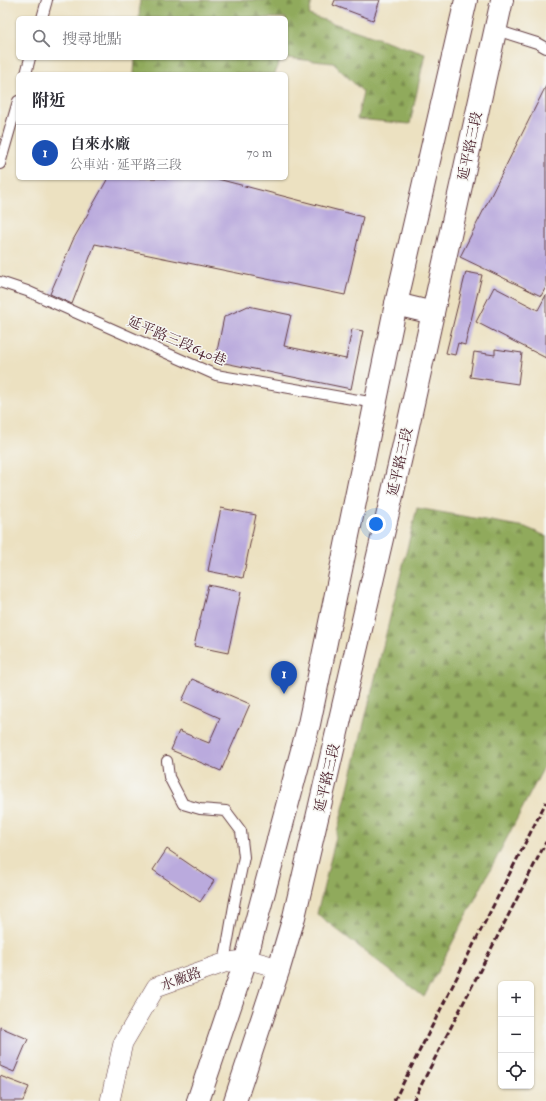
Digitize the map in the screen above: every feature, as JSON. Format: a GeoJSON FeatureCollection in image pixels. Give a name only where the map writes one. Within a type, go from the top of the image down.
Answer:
{"type":"FeatureCollection","features":[{"type":"Feature","properties":{"kind":"main road","name":"延平路三段"},"geometry":{"type":"LineString","coordinates":[[235,1101],[280,968],[294,917],[343,710],[502,0]]}},
{"type":"Feature","properties":{"kind":"main road"},"geometry":{"type":"LineString","coordinates":[[198,1101],[246,959],[309,724],[396,304],[464,10],[496,30]]}},
{"type":"Feature","properties":{"kind":"main road"},"geometry":{"type":"LineString","coordinates":[[396,304],[433,313]]}},
{"type":"Feature","properties":{"kind":"street","name":"水廠路"},"geometry":{"type":"LineString","coordinates":[[110,1101],[123,1043],[156,987],[224,963],[246,959],[280,968]]}},
{"type":"Feature","properties":{"kind":"lane"},"geometry":{"type":"LineString","coordinates":[[43,16],[47,0]]}},
{"type":"Feature","properties":{"kind":"lane"},"geometry":{"type":"LineString","coordinates":[[496,30],[546,48]]}},
{"type":"Feature","properties":{"kind":"lane"},"geometry":{"type":"LineString","coordinates":[[26,72],[30,60]]}},
{"type":"Feature","properties":{"kind":"lane"},"geometry":{"type":"LineString","coordinates":[[0,164],[16,108]]}},
{"type":"Feature","properties":{"kind":"lane","name":"延平路三段640巷"},"geometry":{"type":"LineString","coordinates":[[0,282],[27,291],[216,375],[375,403]]}},
{"type":"Feature","properties":{"kind":"lane"},"geometry":{"type":"LineString","coordinates":[[167,761],[169,777],[183,804],[200,809],[226,811],[241,831],[244,857],[224,963]]}},
{"type":"Feature","properties":{"kind":"green space"},"geometry":{"type":"Polygon","coordinates":[[[140,0],[312,0],[309,15],[425,54],[410,124],[357,119],[363,92],[333,63],[288,58],[288,16],[139,16],[140,0]]]}},
{"type":"Feature","properties":{"kind":"green space"},"geometry":{"type":"Polygon","coordinates":[[[135,60],[280,60],[276,72],[134,72],[135,60]]]}},
{"type":"Feature","properties":{"kind":"green space"},"geometry":{"type":"Polygon","coordinates":[[[417,508],[525,527],[546,536],[546,763],[424,997],[317,914],[417,508]]]}},
{"type":"Feature","properties":{"kind":"building"},"geometry":{"type":"Polygon","coordinates":[[[335,0],[380,0],[373,20],[333,5],[335,0]]]}},
{"type":"Feature","properties":{"kind":"building"},"geometry":{"type":"Polygon","coordinates":[[[546,86],[546,287],[541,296],[460,257],[546,86]]]}},
{"type":"Feature","properties":{"kind":"building"},"geometry":{"type":"Polygon","coordinates":[[[107,180],[222,180],[363,217],[345,295],[95,244],[72,304],[50,294],[73,240],[107,180]]]}},
{"type":"Feature","properties":{"kind":"building"},"geometry":{"type":"Polygon","coordinates":[[[466,272],[482,275],[465,345],[458,343],[455,355],[446,353],[466,272]]]}},
{"type":"Feature","properties":{"kind":"building"},"geometry":{"type":"Polygon","coordinates":[[[494,287],[538,310],[546,295],[546,358],[476,322],[494,287]]]}},
{"type":"Feature","properties":{"kind":"building"},"geometry":{"type":"Polygon","coordinates":[[[248,306],[291,315],[284,346],[346,359],[352,329],[363,331],[351,389],[215,361],[224,317],[248,306]]]}},
{"type":"Feature","properties":{"kind":"building"},"geometry":{"type":"Polygon","coordinates":[[[495,349],[522,353],[518,384],[470,377],[474,352],[495,355],[495,349]]]}},
{"type":"Feature","properties":{"kind":"building"},"geometry":{"type":"Polygon","coordinates":[[[221,508],[256,515],[243,578],[208,571],[221,508]]]}},
{"type":"Feature","properties":{"kind":"building"},"geometry":{"type":"Polygon","coordinates":[[[208,585],[241,592],[228,653],[194,646],[208,585]]]}},
{"type":"Feature","properties":{"kind":"building"},"geometry":{"type":"Polygon","coordinates":[[[192,679],[250,704],[221,771],[171,750],[179,731],[209,743],[220,718],[182,701],[192,679]]]}},
{"type":"Feature","properties":{"kind":"building"},"geometry":{"type":"Polygon","coordinates":[[[167,849],[214,881],[200,902],[153,870],[167,849]]]}},
{"type":"Feature","properties":{"kind":"building"},"geometry":{"type":"Polygon","coordinates":[[[0,1027],[28,1039],[14,1072],[0,1066],[0,1027]]]}},
{"type":"Feature","properties":{"kind":"building"},"geometry":{"type":"Polygon","coordinates":[[[0,1076],[29,1087],[23,1101],[0,1101],[0,1076]]]}},
{"type":"Feature","properties":{"kind":"railway"},"geometry":{"type":"LineString","coordinates":[[394,1101],[546,802]]}},
{"type":"Feature","properties":{"kind":"railway"},"geometry":{"type":"LineString","coordinates":[[413,1101],[546,842]]}},
{"type":"Feature","properties":{"kind":"place","name":"自來水廠"},"geometry":{"type":"Point","coordinates":[284,694]}}]}
